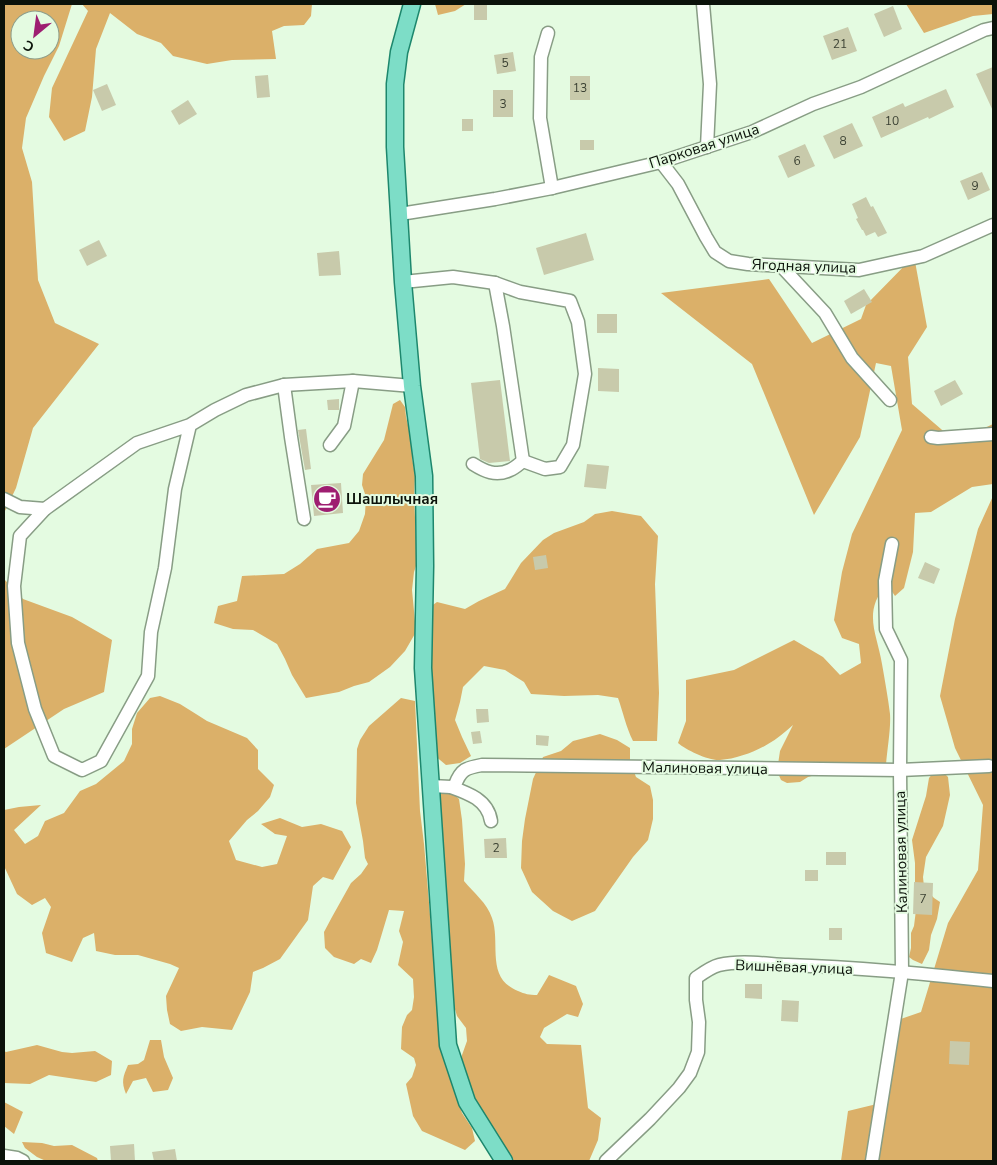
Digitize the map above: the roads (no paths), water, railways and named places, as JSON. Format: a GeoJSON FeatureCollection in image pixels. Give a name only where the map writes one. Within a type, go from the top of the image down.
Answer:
{"type":"FeatureCollection","features":[{"type":"Feature","properties":{"kind":"main road"},"geometry":{"type":"LineString","coordinates":[[412,4],[406,23],[395,84],[396,147],[403,282],[412,386],[424,476],[425,566],[422,668],[448,1045],[467,1102],[503,1161]]}},
{"type":"Feature","properties":{"kind":"street"},"geometry":{"type":"LineString","coordinates":[[703,4],[710,84],[707,147]]}},
{"type":"Feature","properties":{"kind":"street","name":"Парковая улица"},"geometry":{"type":"LineString","coordinates":[[400,214],[495,200],[661,162],[752,132],[813,104],[861,87],[975,34],[993,28]]}},
{"type":"Feature","properties":{"kind":"street"},"geometry":{"type":"LineString","coordinates":[[548,33],[541,57],[540,118],[552,188]]}},
{"type":"Feature","properties":{"kind":"street","name":"Ягодная улица"},"geometry":{"type":"LineString","coordinates":[[661,162],[678,184],[715,252],[729,261],[748,264],[859,270],[923,256],[993,225]]}},
{"type":"Feature","properties":{"kind":"street"},"geometry":{"type":"LineString","coordinates":[[782,266],[825,313],[852,358],[890,400]]}},
{"type":"Feature","properties":{"kind":"street"},"geometry":{"type":"LineString","coordinates":[[403,282],[453,277],[495,283],[520,292],[570,301],[578,322],[585,374],[573,445],[560,467],[545,469],[523,461]]}},
{"type":"Feature","properties":{"kind":"street"},"geometry":{"type":"LineString","coordinates":[[495,283],[523,461]]}},
{"type":"Feature","properties":{"kind":"street"},"geometry":{"type":"LineString","coordinates":[[190,425],[175,489],[164,568],[151,632],[148,676],[101,761],[82,770],[54,756],[35,708],[18,643],[14,586],[20,536],[45,509],[137,443],[190,425],[215,410],[246,396],[284,385],[353,381],[412,386]]}},
{"type":"Feature","properties":{"kind":"street"},"geometry":{"type":"LineString","coordinates":[[330,445],[344,426],[353,381]]}},
{"type":"Feature","properties":{"kind":"street"},"geometry":{"type":"LineString","coordinates":[[284,385],[304,519]]}},
{"type":"Feature","properties":{"kind":"street"},"geometry":{"type":"LineString","coordinates":[[931,437],[993,434]]}},
{"type":"Feature","properties":{"kind":"street"},"geometry":{"type":"LineString","coordinates":[[473,464],[486,472],[499,473],[510,471],[523,461]]}},
{"type":"Feature","properties":{"kind":"street"},"geometry":{"type":"LineString","coordinates":[[4,499],[20,507],[45,509]]}},
{"type":"Feature","properties":{"kind":"street","name":"Калиновая улица"},"geometry":{"type":"LineString","coordinates":[[872,1161],[902,972],[900,660],[886,629],[885,581],[892,544]]}},
{"type":"Feature","properties":{"kind":"street","name":"Малиновая улица"},"geometry":{"type":"LineString","coordinates":[[451,786],[454,785],[458,777],[467,768],[482,765],[900,770],[989,766]]}},
{"type":"Feature","properties":{"kind":"street"},"geometry":{"type":"LineString","coordinates":[[431,786],[451,786],[476,798],[484,805],[491,820]]}},
{"type":"Feature","properties":{"kind":"street","name":"Вишнёвая улица"},"geometry":{"type":"LineString","coordinates":[[606,1161],[662,1107],[690,1072],[698,1052],[699,1022],[696,978],[717,966],[734,963],[813,966],[993,980]]}},
{"type":"Feature","properties":{"kind":"street"},"geometry":{"type":"LineString","coordinates":[[4,1156],[24,1161]]}},
{"type":"Feature","properties":{"kind":"place","name":"Шашлычная"},"geometry":{"type":"Point","coordinates":[327,499]}}]}
